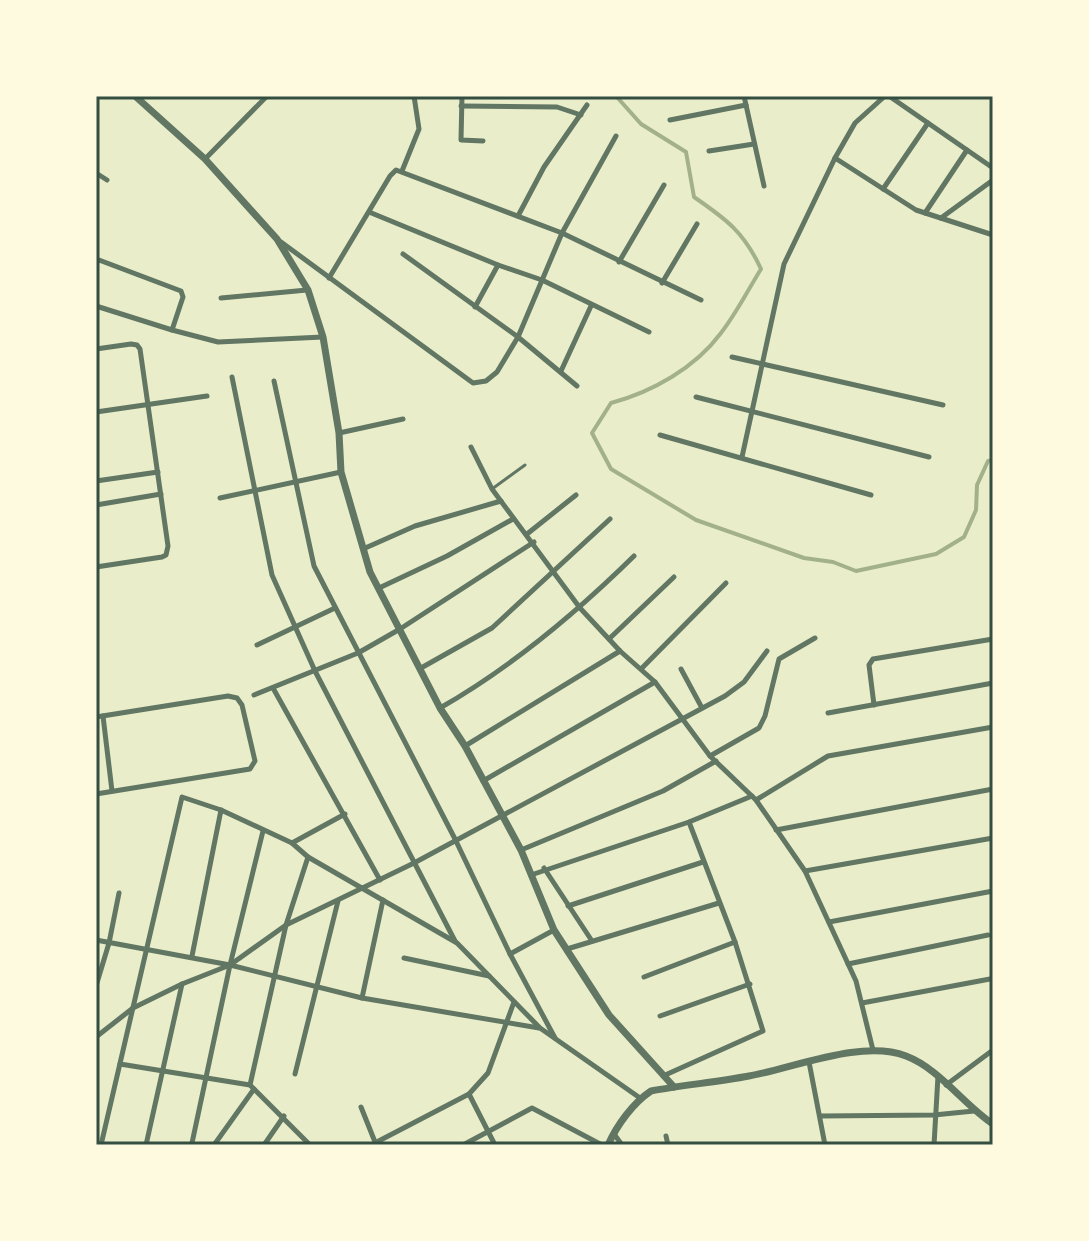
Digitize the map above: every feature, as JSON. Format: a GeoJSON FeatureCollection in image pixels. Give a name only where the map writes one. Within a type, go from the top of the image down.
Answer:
{"type":"FeatureCollection","features":[{"type":"Feature","properties":{"kind":"street"},"geometry":{"type":"LineString","coordinates":[[135,96],[205,159],[277,239],[308,290],[323,337],[339,433],[341,472],[370,572],[440,708],[465,746],[521,850],[554,930],[609,1015],[674,1087]]}},
{"type":"Feature","properties":{"kind":"street"},"geometry":{"type":"LineString","coordinates":[[205,159],[267,96]]}},
{"type":"Feature","properties":{"kind":"street"},"geometry":{"type":"LineString","coordinates":[[402,171],[419,129],[414,96]]}},
{"type":"Feature","properties":{"kind":"street"},"geometry":{"type":"LineString","coordinates":[[462,96],[461,140],[483,141]]}},
{"type":"Feature","properties":{"kind":"street"},"geometry":{"type":"LineString","coordinates":[[744,96],[764,186]]}},
{"type":"Feature","properties":{"kind":"street"},"geometry":{"type":"LineString","coordinates":[[742,457],[784,264],[855,123],[887,96],[993,168]]}},
{"type":"Feature","properties":{"kind":"street"},"geometry":{"type":"LineString","coordinates":[[518,216],[544,167],[587,105]]}},
{"type":"Feature","properties":{"kind":"street"},"geometry":{"type":"LineString","coordinates":[[670,120],[746,105]]}},
{"type":"Feature","properties":{"kind":"street"},"geometry":{"type":"LineString","coordinates":[[461,106],[557,107],[581,115]]}},
{"type":"Feature","properties":{"kind":"street"},"geometry":{"type":"LineString","coordinates":[[883,189],[928,123]]}},
{"type":"Feature","properties":{"kind":"street"},"geometry":{"type":"LineString","coordinates":[[277,239],[473,383],[486,381],[497,372],[518,337],[562,233],[616,136]]}},
{"type":"Feature","properties":{"kind":"street"},"geometry":{"type":"LineString","coordinates":[[709,151],[754,144]]}},
{"type":"Feature","properties":{"kind":"street"},"geometry":{"type":"LineString","coordinates":[[925,213],[967,150]]}},
{"type":"Feature","properties":{"kind":"street"},"geometry":{"type":"LineString","coordinates":[[835,158],[925,213],[993,235]]}},
{"type":"Feature","properties":{"kind":"street"},"geometry":{"type":"LineString","coordinates":[[329,278],[393,172],[402,171],[423,182],[562,233],[701,300]]}},
{"type":"Feature","properties":{"kind":"street"},"geometry":{"type":"LineString","coordinates":[[96,173],[107,180]]}},
{"type":"Feature","properties":{"kind":"street"},"geometry":{"type":"LineString","coordinates":[[941,218],[993,180]]}},
{"type":"Feature","properties":{"kind":"street"},"geometry":{"type":"LineString","coordinates":[[619,262],[664,185]]}},
{"type":"Feature","properties":{"kind":"street"},"geometry":{"type":"LineString","coordinates":[[369,212],[542,280],[649,332]]}},
{"type":"Feature","properties":{"kind":"street"},"geometry":{"type":"LineString","coordinates":[[662,283],[697,224]]}},
{"type":"Feature","properties":{"kind":"street"},"geometry":{"type":"LineString","coordinates":[[403,254],[518,337],[577,386]]}},
{"type":"Feature","properties":{"kind":"street"},"geometry":{"type":"LineString","coordinates":[[96,263],[99,260],[181,291],[183,297],[172,330]]}},
{"type":"Feature","properties":{"kind":"street"},"geometry":{"type":"LineString","coordinates":[[475,307],[498,265]]}},
{"type":"Feature","properties":{"kind":"street"},"geometry":{"type":"LineString","coordinates":[[221,298],[308,290]]}},
{"type":"Feature","properties":{"kind":"street"},"geometry":{"type":"LineString","coordinates":[[96,306],[218,342],[323,337]]}},
{"type":"Feature","properties":{"kind":"street"},"geometry":{"type":"LineString","coordinates":[[561,371],[591,306]]}},
{"type":"Feature","properties":{"kind":"street"},"geometry":{"type":"LineString","coordinates":[[96,349],[137,345],[140,349],[168,546],[166,555],[96,567]]}},
{"type":"Feature","properties":{"kind":"street"},"geometry":{"type":"LineString","coordinates":[[732,357],[943,405]]}},
{"type":"Feature","properties":{"kind":"street"},"geometry":{"type":"LineString","coordinates":[[232,377],[272,575],[315,671],[457,943]]}},
{"type":"Feature","properties":{"kind":"street"},"geometry":{"type":"LineString","coordinates":[[274,381],[314,566],[556,1039]]}},
{"type":"Feature","properties":{"kind":"street"},"geometry":{"type":"LineString","coordinates":[[96,412],[207,396]]}},
{"type":"Feature","properties":{"kind":"street"},"geometry":{"type":"LineString","coordinates":[[696,397],[929,457]]}},
{"type":"Feature","properties":{"kind":"street"},"geometry":{"type":"LineString","coordinates":[[339,433],[403,419]]}},
{"type":"Feature","properties":{"kind":"street"},"geometry":{"type":"LineString","coordinates":[[660,435],[871,495]]}},
{"type":"Feature","properties":{"kind":"street"},"geometry":{"type":"LineString","coordinates":[[471,447],[492,489],[580,608],[620,651],[655,682],[710,756],[754,798],[805,871],[848,964],[862,1003],[873,1050]]}},
{"type":"Feature","properties":{"kind":"street"},"geometry":{"type":"LineString","coordinates":[[96,481],[158,472]]}},
{"type":"Feature","properties":{"kind":"street"},"geometry":{"type":"LineString","coordinates":[[220,498],[341,472]]}},
{"type":"Feature","properties":{"kind":"street"},"geometry":{"type":"LineString","coordinates":[[96,505],[161,494]]}},
{"type":"Feature","properties":{"kind":"street"},"geometry":{"type":"LineString","coordinates":[[527,534],[576,495]]}},
{"type":"Feature","properties":{"kind":"street"},"geometry":{"type":"LineString","coordinates":[[363,549],[415,526],[501,501]]}},
{"type":"Feature","properties":{"kind":"street"},"geometry":{"type":"LineString","coordinates":[[379,588],[447,556],[513,519]]}},
{"type":"Feature","properties":{"kind":"street"},"geometry":{"type":"LineString","coordinates":[[421,668],[492,628],[610,519]]}},
{"type":"Feature","properties":{"kind":"street"},"geometry":{"type":"LineString","coordinates":[[254,695],[358,653],[534,542]]}},
{"type":"Feature","properties":{"kind":"street"},"geometry":{"type":"LineString","coordinates":[[440,708],[481,685],[580,608],[634,556]]}},
{"type":"Feature","properties":{"kind":"street"},"geometry":{"type":"LineString","coordinates":[[609,639],[674,577]]}},
{"type":"Feature","properties":{"kind":"street"},"geometry":{"type":"LineString","coordinates":[[642,668],[726,583]]}},
{"type":"Feature","properties":{"kind":"street"},"geometry":{"type":"LineString","coordinates":[[257,645],[335,608]]}},
{"type":"Feature","properties":{"kind":"street"},"geometry":{"type":"LineString","coordinates":[[710,756],[759,728],[765,716],[779,659],[815,638]]}},
{"type":"Feature","properties":{"kind":"street"},"geometry":{"type":"LineString","coordinates":[[874,705],[869,665],[873,659],[993,639]]}},
{"type":"Feature","properties":{"kind":"street"},"geometry":{"type":"LineString","coordinates":[[465,746],[620,651]]}},
{"type":"Feature","properties":{"kind":"street"},"geometry":{"type":"LineString","coordinates":[[96,1037],[133,1008],[230,965],[286,925],[361,886],[414,863],[735,690],[767,651]]}},
{"type":"Feature","properties":{"kind":"street"},"geometry":{"type":"LineString","coordinates":[[681,669],[702,708]]}},
{"type":"Feature","properties":{"kind":"street"},"geometry":{"type":"LineString","coordinates":[[483,781],[655,682]]}},
{"type":"Feature","properties":{"kind":"street"},"geometry":{"type":"LineString","coordinates":[[828,713],[993,683]]}},
{"type":"Feature","properties":{"kind":"street"},"geometry":{"type":"LineString","coordinates":[[273,688],[380,880]]}},
{"type":"Feature","properties":{"kind":"street"},"geometry":{"type":"LineString","coordinates":[[96,794],[250,769],[255,761],[242,705],[237,698],[228,696],[99,716],[112,791]]}},
{"type":"Feature","properties":{"kind":"street"},"geometry":{"type":"LineString","coordinates":[[531,875],[754,798],[828,756],[993,727]]}},
{"type":"Feature","properties":{"kind":"street"},"geometry":{"type":"LineString","coordinates":[[521,850],[663,791],[716,761]]}},
{"type":"Feature","properties":{"kind":"street"},"geometry":{"type":"LineString","coordinates":[[776,830],[993,789]]}},
{"type":"Feature","properties":{"kind":"street"},"geometry":{"type":"LineString","coordinates":[[101,1145],[182,797],[221,810],[292,843],[308,857],[457,943],[540,1028],[640,1098]]}},
{"type":"Feature","properties":{"kind":"street"},"geometry":{"type":"LineString","coordinates":[[192,956],[221,810]]}},
{"type":"Feature","properties":{"kind":"street"},"geometry":{"type":"LineString","coordinates":[[292,843],[345,814]]}},
{"type":"Feature","properties":{"kind":"street"},"geometry":{"type":"LineString","coordinates":[[663,1076],[763,1031],[750,984],[689,822]]}},
{"type":"Feature","properties":{"kind":"street"},"geometry":{"type":"LineString","coordinates":[[192,1143],[230,965],[263,831]]}},
{"type":"Feature","properties":{"kind":"street"},"geometry":{"type":"LineString","coordinates":[[805,871],[993,838]]}},
{"type":"Feature","properties":{"kind":"street"},"geometry":{"type":"LineString","coordinates":[[214,1145],[252,1087],[273,977],[308,857]]}},
{"type":"Feature","properties":{"kind":"street"},"geometry":{"type":"LineString","coordinates":[[568,906],[703,862]]}},
{"type":"Feature","properties":{"kind":"street"},"geometry":{"type":"LineString","coordinates":[[544,868],[592,942]]}},
{"type":"Feature","properties":{"kind":"street"},"geometry":{"type":"LineString","coordinates":[[829,922],[993,891]]}},
{"type":"Feature","properties":{"kind":"street"},"geometry":{"type":"LineString","coordinates":[[96,986],[119,893]]}},
{"type":"Feature","properties":{"kind":"street"},"geometry":{"type":"LineString","coordinates":[[295,1074],[338,900]]}},
{"type":"Feature","properties":{"kind":"street"},"geometry":{"type":"LineString","coordinates":[[362,998],[383,900]]}},
{"type":"Feature","properties":{"kind":"street"},"geometry":{"type":"LineString","coordinates":[[567,949],[719,903]]}},
{"type":"Feature","properties":{"kind":"street"},"geometry":{"type":"LineString","coordinates":[[510,954],[554,930]]}},
{"type":"Feature","properties":{"kind":"street"},"geometry":{"type":"LineString","coordinates":[[848,964],[988,935]]}},
{"type":"Feature","properties":{"kind":"street"},"geometry":{"type":"LineString","coordinates":[[96,940],[192,956],[362,998],[540,1028]]}},
{"type":"Feature","properties":{"kind":"street"},"geometry":{"type":"LineString","coordinates":[[644,977],[735,942]]}},
{"type":"Feature","properties":{"kind":"street"},"geometry":{"type":"LineString","coordinates":[[404,958],[489,976]]}},
{"type":"Feature","properties":{"kind":"street"},"geometry":{"type":"LineString","coordinates":[[862,1003],[990,979]]}},
{"type":"Feature","properties":{"kind":"street"},"geometry":{"type":"LineString","coordinates":[[146,1145],[182,984]]}},
{"type":"Feature","properties":{"kind":"street"},"geometry":{"type":"LineString","coordinates":[[660,1016],[750,984]]}},
{"type":"Feature","properties":{"kind":"street"},"geometry":{"type":"LineString","coordinates":[[361,1107],[373,1144],[469,1094],[488,1073],[514,1002]]}},
{"type":"Feature","properties":{"kind":"street"},"geometry":{"type":"LineString","coordinates":[[463,1145],[532,1108],[605,1145],[640,1098],[651,1091],[751,1076],[873,1050],[906,1056],[938,1075],[974,1111],[992,1122]]}},
{"type":"Feature","properties":{"kind":"street"},"geometry":{"type":"LineString","coordinates":[[946,1085],[993,1050]]}},
{"type":"Feature","properties":{"kind":"street"},"geometry":{"type":"LineString","coordinates":[[809,1062],[825,1145]]}},
{"type":"Feature","properties":{"kind":"street"},"geometry":{"type":"LineString","coordinates":[[120,1064],[252,1087],[310,1145]]}},
{"type":"Feature","properties":{"kind":"street"},"geometry":{"type":"LineString","coordinates":[[934,1145],[938,1075]]}},
{"type":"Feature","properties":{"kind":"street"},"geometry":{"type":"LineString","coordinates":[[469,1094],[495,1145]]}},
{"type":"Feature","properties":{"kind":"street"},"geometry":{"type":"LineString","coordinates":[[821,1116],[934,1115],[974,1111]]}},
{"type":"Feature","properties":{"kind":"street"},"geometry":{"type":"LineString","coordinates":[[264,1145],[284,1116]]}},
{"type":"Feature","properties":{"kind":"street"},"geometry":{"type":"LineString","coordinates":[[614,1133],[622,1145]]}},
{"type":"Feature","properties":{"kind":"street"},"geometry":{"type":"LineString","coordinates":[[666,1136],[668,1145]]}},
{"type":"Feature","properties":{"kind":"lane"},"geometry":{"type":"LineString","coordinates":[[492,489],[525,465]]}},
{"type":"Feature","properties":{"kind":"waterway"},"geometry":{"type":"LineString","coordinates":[[616,96],[641,124],[686,152],[694,197],[733,227],[748,245],[761,269],[726,326],[699,357],[657,385],[611,403],[592,433],[611,469],[696,520],[804,558],[833,562],[856,571],[936,554],[964,537],[976,510],[977,485],[988,461],[993,460]]}}]}
